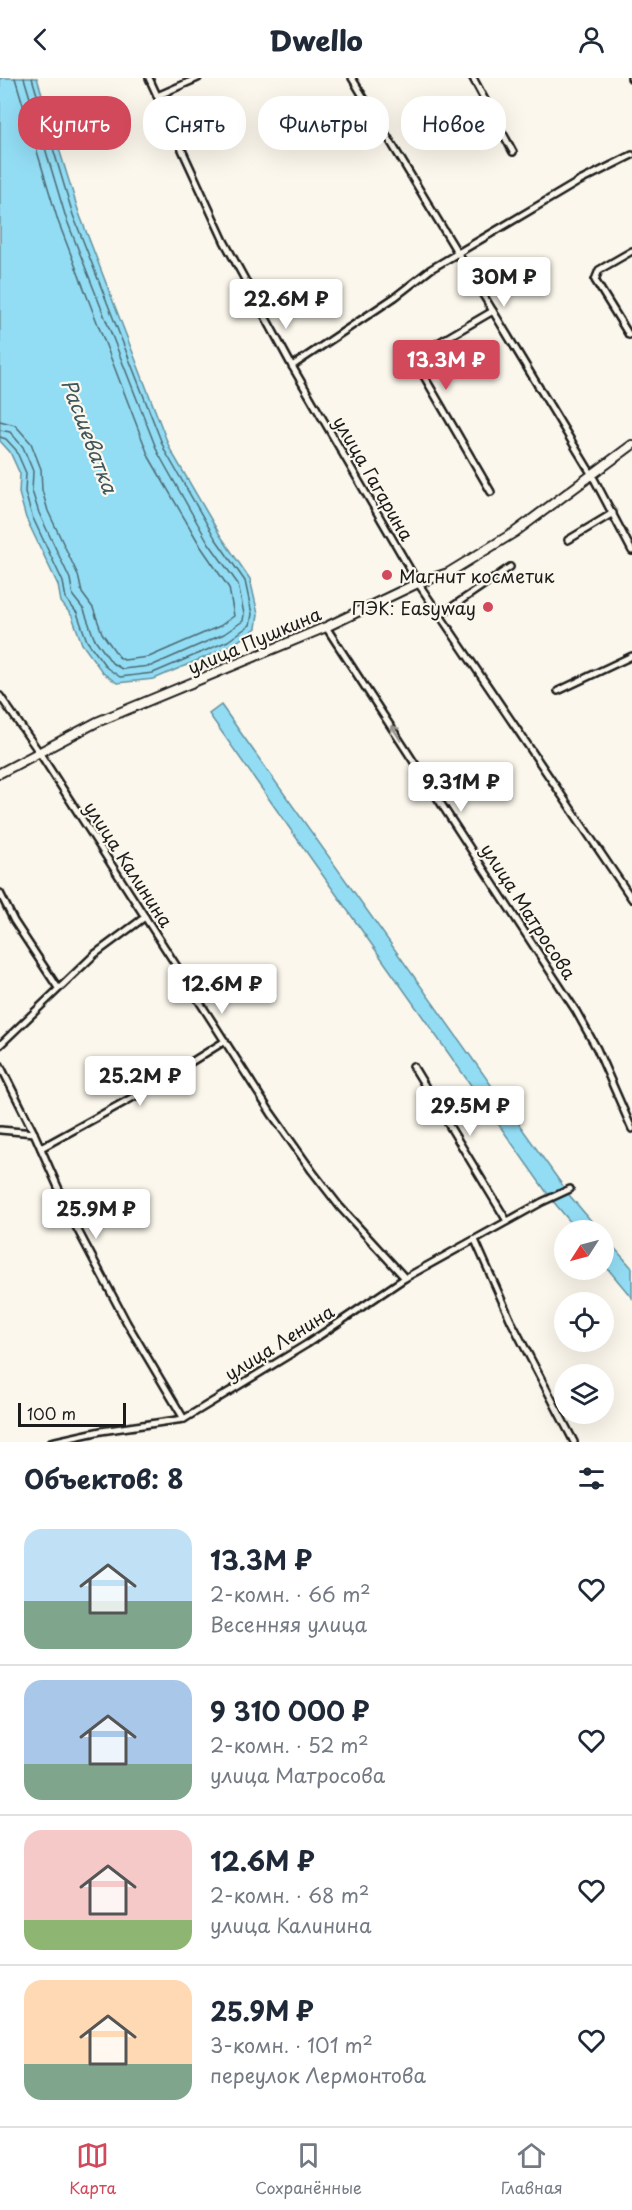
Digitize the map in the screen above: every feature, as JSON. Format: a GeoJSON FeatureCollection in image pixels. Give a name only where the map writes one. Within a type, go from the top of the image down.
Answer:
{"type":"FeatureCollection","features":[{"type":"Feature","properties":{"kind":"main road","name":"улица Пушкина"},"geometry":{"type":"LineString","coordinates":[[0,773],[97,722],[326,627],[418,583],[448,573],[515,532],[632,445]]}},
{"type":"Feature","properties":{"kind":"street","name":"улица Гагарина"},"geometry":{"type":"LineString","coordinates":[[149,78],[157,96]]}},
{"type":"Feature","properties":{"kind":"street"},"geometry":{"type":"LineString","coordinates":[[157,96],[198,78]]}},
{"type":"Feature","properties":{"kind":"street"},"geometry":{"type":"LineString","coordinates":[[352,78],[592,475],[632,551]]}},
{"type":"Feature","properties":{"kind":"street"},"geometry":{"type":"LineString","coordinates":[[473,78],[513,152]]}},
{"type":"Feature","properties":{"kind":"street","name":"улица Гагарина"},"geometry":{"type":"LineString","coordinates":[[182,150],[224,241],[292,366],[418,583],[632,899]]}},
{"type":"Feature","properties":{"kind":"street"},"geometry":{"type":"LineString","coordinates":[[292,366],[395,297],[431,269],[578,182],[632,155]]}},
{"type":"Feature","properties":{"kind":"street"},"geometry":{"type":"LineString","coordinates":[[629,335],[595,280],[599,270],[632,251]]}},
{"type":"Feature","properties":{"kind":"street"},"geometry":{"type":"LineString","coordinates":[[491,492],[425,379],[421,370],[421,358],[438,343],[493,311]]}},
{"type":"Feature","properties":{"kind":"street"},"geometry":{"type":"LineString","coordinates":[[568,540],[613,513]]}},
{"type":"Feature","properties":{"kind":"street"},"geometry":{"type":"LineString","coordinates":[[440,615],[510,567]]}},
{"type":"Feature","properties":{"kind":"street","name":"улица Матросова"},"geometry":{"type":"LineString","coordinates":[[326,627],[576,1011],[597,1049],[632,1129]]}},
{"type":"Feature","properties":{"kind":"street"},"geometry":{"type":"LineString","coordinates":[[558,691],[632,656]]}},
{"type":"Feature","properties":{"kind":"street","name":"улица Калинина"},"geometry":{"type":"LineString","coordinates":[[0,696],[39,752],[225,1041],[312,1171],[340,1207],[405,1278]]}},
{"type":"Feature","properties":{"kind":"street"},"geometry":{"type":"LineString","coordinates":[[0,893],[14,921],[58,988]]}},
{"type":"Feature","properties":{"kind":"street"},"geometry":{"type":"LineString","coordinates":[[0,1044],[94,954],[145,918]]}},
{"type":"Feature","properties":{"kind":"street"},"geometry":{"type":"LineString","coordinates":[[41,1148],[148,1089],[225,1041]]}},
{"type":"Feature","properties":{"kind":"street"},"geometry":{"type":"LineString","coordinates":[[0,1065],[34,1133],[73,1221],[127,1323],[184,1419]]}},
{"type":"Feature","properties":{"kind":"street"},"geometry":{"type":"LineString","coordinates":[[413,1066],[507,1221]]}},
{"type":"Feature","properties":{"kind":"street"},"geometry":{"type":"LineString","coordinates":[[0,1130],[34,1133]]}},
{"type":"Feature","properties":{"kind":"street","name":"улица Ленина"},"geometry":{"type":"LineString","coordinates":[[51,1442],[101,1431],[184,1419],[307,1344],[405,1278],[570,1189]]}},
{"type":"Feature","properties":{"kind":"street"},"geometry":{"type":"LineString","coordinates":[[475,1240],[511,1321],[574,1442]]}},
{"type":"Feature","properties":{"kind":"water","name":"Расшеватка"},"geometry":{"type":"Polygon","coordinates":[[[0,78],[37,78],[43,96],[18,96],[18,150],[59,150],[79,213],[170,449],[220,535],[250,579],[258,614],[256,628],[231,646],[154,679],[117,683],[103,673],[82,644],[72,616],[61,602],[58,585],[26,518],[19,493],[20,474],[10,452],[0,441],[0,78]]]}},
{"type":"Feature","properties":{"kind":"water"},"geometry":{"type":"Polygon","coordinates":[[[221,705],[570,1196],[590,1220],[569,1220],[552,1200],[209,714],[221,705]]]}},
{"type":"Feature","properties":{"kind":"water"},"geometry":{"type":"Polygon","coordinates":[[[614,1248],[632,1268],[632,1298],[614,1276],[614,1248]]]}},
{"type":"Feature","properties":{"kind":"place","name":"Магнит косметик"},"geometry":{"type":"Point","coordinates":[387,575]}},
{"type":"Feature","properties":{"kind":"place","name":"ПЭК: Easyway"},"geometry":{"type":"Point","coordinates":[488,607]}}]}
